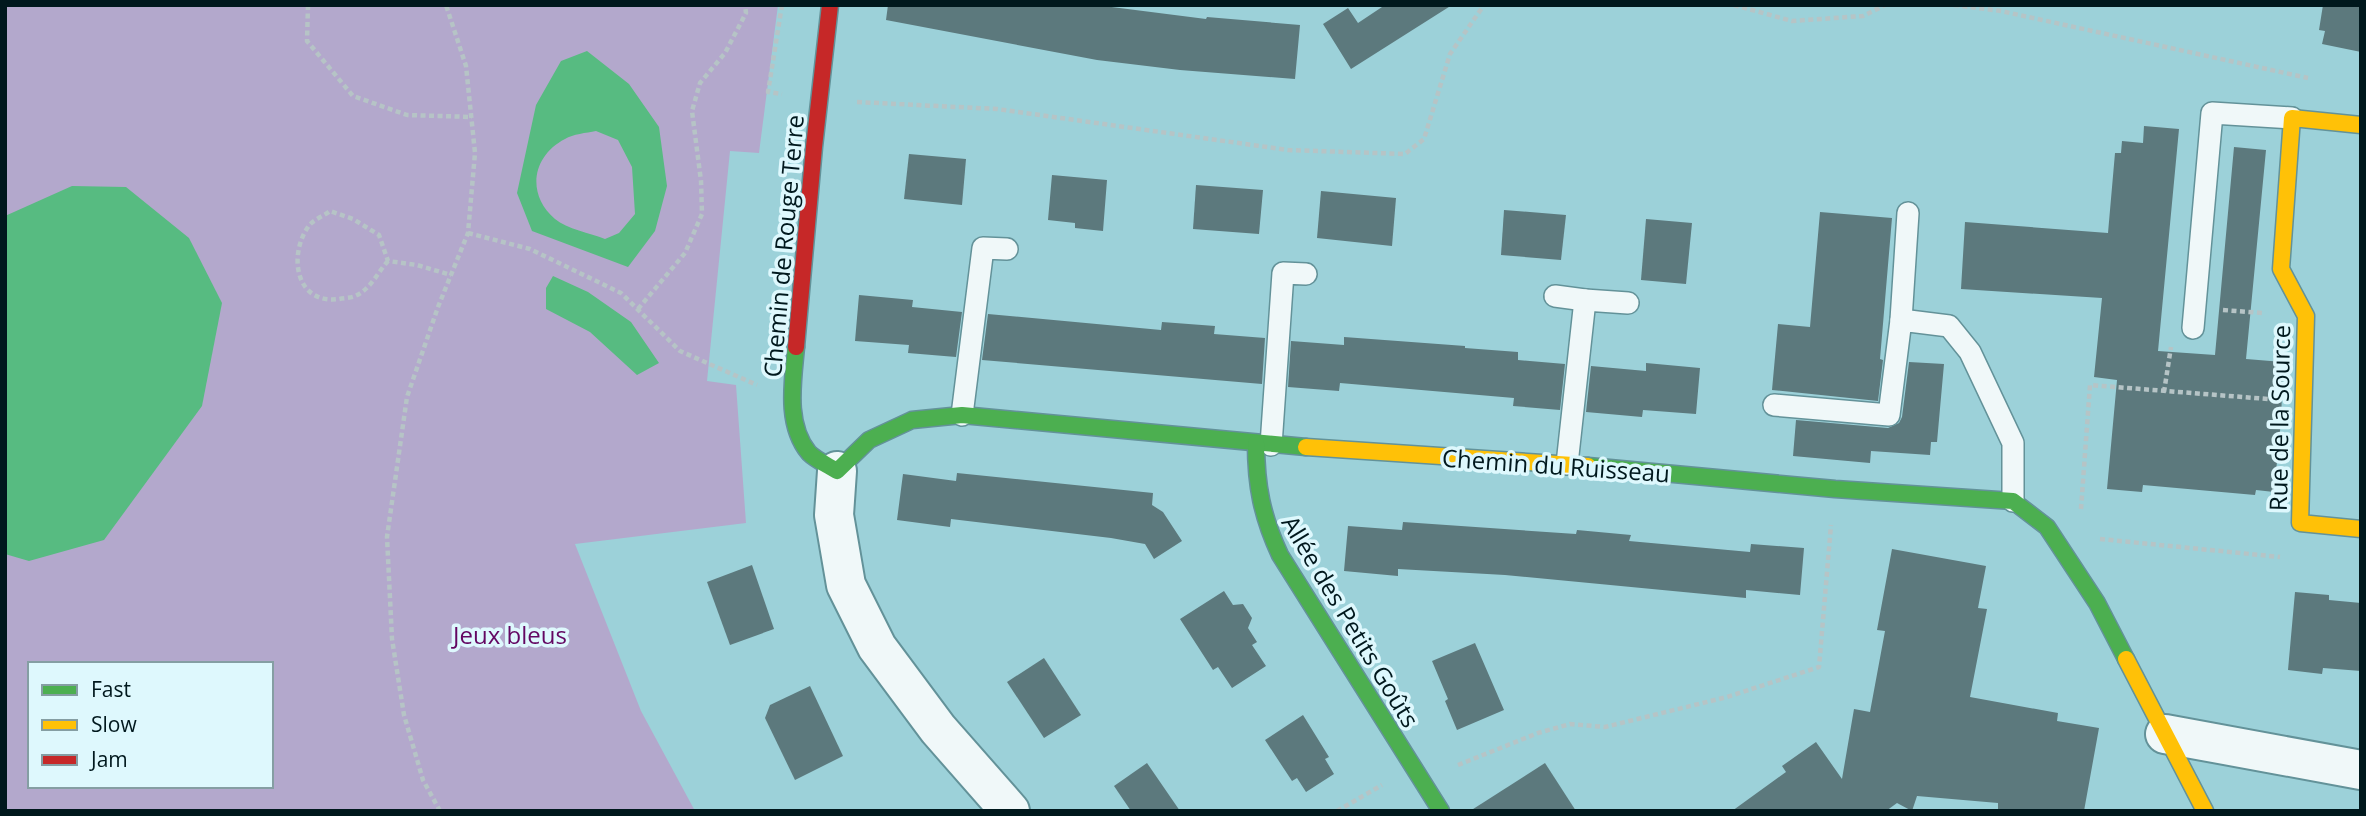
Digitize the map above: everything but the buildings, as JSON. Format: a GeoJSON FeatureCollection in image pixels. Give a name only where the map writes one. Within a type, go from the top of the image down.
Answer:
{"type":"FeatureCollection","features":[{"type":"Feature","properties":{"kind":"street","name":"Chemin de Rouge Terre"},"geometry":{"type":"LineString","coordinates":[[830,5],[792,391],[795,426],[810,454],[837,471]]}},
{"type":"Feature","properties":{"kind":"street"},"geometry":{"type":"LineString","coordinates":[[2292,118],[2361,125]]}},
{"type":"Feature","properties":{"kind":"street","name":"Rue de la Source"},"geometry":{"type":"LineString","coordinates":[[2292,118],[2281,269],[2306,316],[2300,523],[2361,529]]}},
{"type":"Feature","properties":{"kind":"street","name":"Chemin du Ruisseau"},"geometry":{"type":"LineString","coordinates":[[837,471],[869,440],[912,419],[962,415],[1263,444],[1567,464],[1835,489],[2013,501]]}},
{"type":"Feature","properties":{"kind":"street","name":"Allée des Petits Goûts"},"geometry":{"type":"LineString","coordinates":[[1263,444],[1256,487],[1259,504],[1272,537],[1441,811]]}},
{"type":"Feature","properties":{"kind":"street"},"geometry":{"type":"LineString","coordinates":[[837,471],[834,515],[846,585],[870,635],[938,729],[1010,811]]}},
{"type":"Feature","properties":{"kind":"street"},"geometry":{"type":"LineString","coordinates":[[2013,501],[2047,527],[2097,603],[2205,811]]}},
{"type":"Feature","properties":{"kind":"street"},"geometry":{"type":"LineString","coordinates":[[2165,734],[2361,771]]}},
{"type":"Feature","properties":{"kind":"lane"},"geometry":{"type":"LineString","coordinates":[[2194,318],[2212,113],[2292,118]]}},
{"type":"Feature","properties":{"kind":"lane"},"geometry":{"type":"LineString","coordinates":[[1774,405],[1889,415],[1901,320],[1908,213]]}},
{"type":"Feature","properties":{"kind":"lane"},"geometry":{"type":"LineString","coordinates":[[962,415],[973,246],[1007,249]]}},
{"type":"Feature","properties":{"kind":"lane"},"geometry":{"type":"LineString","coordinates":[[1263,444],[1275,272],[1306,274]]}},
{"type":"Feature","properties":{"kind":"lane"},"geometry":{"type":"LineString","coordinates":[[1555,296],[1628,303]]}},
{"type":"Feature","properties":{"kind":"lane"},"geometry":{"type":"LineString","coordinates":[[1567,464],[1585,300]]}},
{"type":"Feature","properties":{"kind":"lane"},"geometry":{"type":"LineString","coordinates":[[1901,320],[1949,327],[1970,352],[2013,443],[2013,501]]}},
{"type":"Feature","properties":{"kind":"path"},"geometry":{"type":"LineString","coordinates":[[308,5],[307,41],[353,96],[407,115],[472,117]]}},
{"type":"Feature","properties":{"kind":"path"},"geometry":{"type":"LineString","coordinates":[[440,811],[423,780],[404,716],[392,639],[387,537],[407,397],[468,233],[475,153],[472,117],[466,65],[446,5]]}},
{"type":"Feature","properties":{"kind":"path"},"geometry":{"type":"LineString","coordinates":[[638,309],[685,253],[702,214],[701,181],[692,111],[700,83],[725,53],[746,12],[746,5]]}},
{"type":"Feature","properties":{"kind":"path"},"geometry":{"type":"LineString","coordinates":[[819,100],[997,109],[1288,150],[1405,154],[1424,139],[1450,54],[1484,5]]}},
{"type":"Feature","properties":{"kind":"path"},"geometry":{"type":"LineString","coordinates":[[1734,5],[1792,21],[1863,16],[1885,5]]}},
{"type":"Feature","properties":{"kind":"path"},"geometry":{"type":"LineString","coordinates":[[1954,5],[2001,11],[2309,78]]}},
{"type":"Feature","properties":{"kind":"path"},"geometry":{"type":"LineString","coordinates":[[330,211],[353,219],[379,236],[388,261],[374,280],[356,296],[328,300],[308,292],[299,277],[296,256],[309,225],[330,211]]}},
{"type":"Feature","properties":{"kind":"path"},"geometry":{"type":"LineString","coordinates":[[468,233],[530,249],[621,293],[680,351],[765,388],[792,391]]}},
{"type":"Feature","properties":{"kind":"path"},"geometry":{"type":"LineString","coordinates":[[388,261],[417,265],[451,275]]}},
{"type":"Feature","properties":{"kind":"path"},"geometry":{"type":"LineString","coordinates":[[2164,391],[2173,332],[2194,318],[2306,316]]}},
{"type":"Feature","properties":{"kind":"path"},"geometry":{"type":"LineString","coordinates":[[2079,534],[2090,385],[2303,401]]}},
{"type":"Feature","properties":{"kind":"path"},"geometry":{"type":"LineString","coordinates":[[1337,811],[1417,773],[1538,733],[1570,724],[1605,727],[1727,696],[1819,667],[1835,489]]}},
{"type":"Feature","properties":{"kind":"path"},"geometry":{"type":"LineString","coordinates":[[2047,527],[2107,540],[2288,558]]}},
{"type":"Feature","properties":{"kind":"green space","name":"Jeux bleus"},"geometry":{"type":"Polygon","coordinates":[[[5,5],[778,5],[759,153],[730,151],[707,381],[736,385],[746,523],[575,544],[641,711],[695,811],[5,811],[5,5]]]}},
{"type":"Feature","properties":{"kind":"shaded area"},"geometry":{"type":"Polygon","coordinates":[[[587,51],[629,84],[659,127],[667,186],[655,231],[628,267],[532,231],[517,193],[536,105],[561,61],[587,51]],[[596,131],[580,134],[565,139],[545,155],[537,176],[537,187],[546,209],[555,219],[605,239],[619,233],[635,214],[632,167],[618,140],[596,131]]]}},
{"type":"Feature","properties":{"kind":"shaded area"},"geometry":{"type":"Polygon","coordinates":[[[72,186],[126,187],[189,238],[222,303],[202,406],[104,540],[29,561],[5,554],[5,216],[72,186]]]}},
{"type":"Feature","properties":{"kind":"shaded area"},"geometry":{"type":"Polygon","coordinates":[[[553,276],[588,292],[631,322],[659,363],[637,375],[590,332],[546,309],[546,288],[553,276]]]}},
{"type":"Feature","properties":{"kind":"traffic: fast"},"geometry":{"type":"LineString","coordinates":[[796,347],[792,402],[796,429],[809,453],[837,471],[869,440],[912,420],[962,415],[1306,447]]}},
{"type":"Feature","properties":{"kind":"traffic: fast"},"geometry":{"type":"LineString","coordinates":[[1256,443],[1261,500],[1280,555],[1441,811]]}},
{"type":"Feature","properties":{"kind":"traffic: fast"},"geometry":{"type":"LineString","coordinates":[[1588,466],[1835,489],[2013,501],[2047,527],[2097,603],[2126,659]]}},
{"type":"Feature","properties":{"kind":"traffic: slow"},"geometry":{"type":"LineString","coordinates":[[2361,125],[2292,118],[2281,269],[2306,316],[2300,523],[2361,529]]}},
{"type":"Feature","properties":{"kind":"traffic: slow"},"geometry":{"type":"LineString","coordinates":[[1306,447],[1588,466]]}},
{"type":"Feature","properties":{"kind":"traffic: slow"},"geometry":{"type":"LineString","coordinates":[[2126,659],[2205,811]]}},
{"type":"Feature","properties":{"kind":"traffic: jam"},"geometry":{"type":"LineString","coordinates":[[796,347],[830,5]]}}]}
